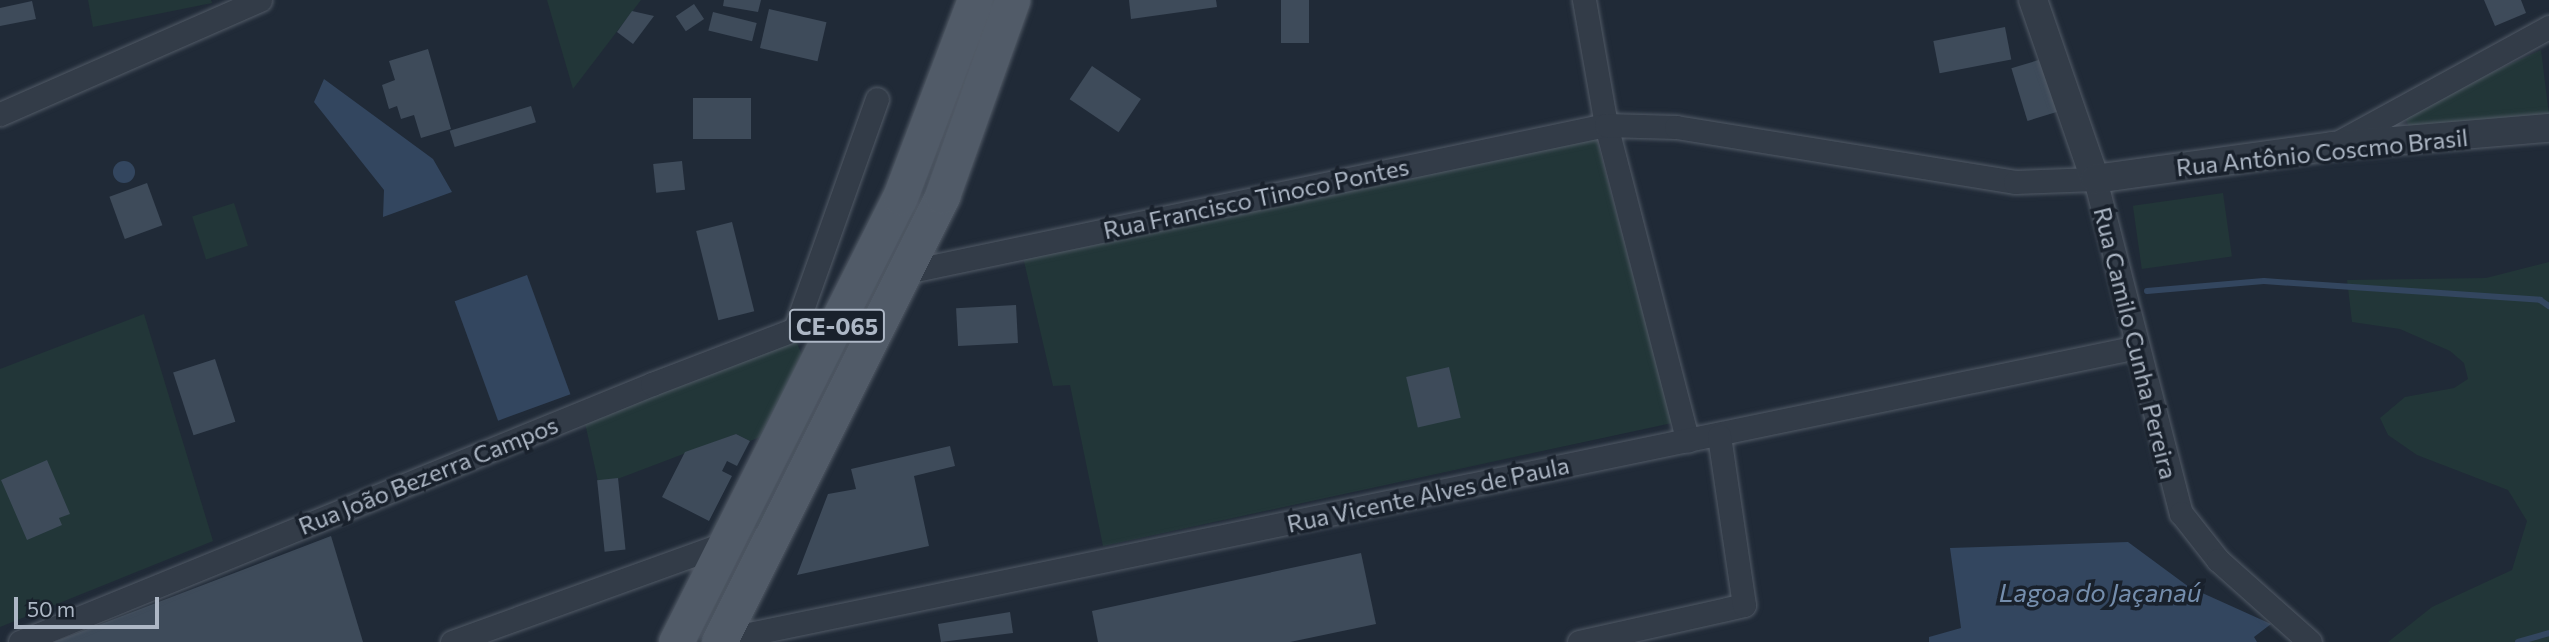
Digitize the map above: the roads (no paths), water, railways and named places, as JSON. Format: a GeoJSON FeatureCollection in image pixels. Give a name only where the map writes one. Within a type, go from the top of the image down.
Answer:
{"type":"FeatureCollection","features":[{"type":"Feature","properties":{"kind":"main road","name":"CE-065"},"geometry":{"type":"LineString","coordinates":[[676,642],[841,319],[928,135],[975,0]]}},
{"type":"Feature","properties":{"kind":"main road","name":"CE-065"},"geometry":{"type":"LineString","coordinates":[[719,641],[906,272],[975,117],[1012,0]]}},
{"type":"Feature","properties":{"kind":"street"},"geometry":{"type":"LineString","coordinates":[[0,114],[260,0]]}},
{"type":"Feature","properties":{"kind":"street"},"geometry":{"type":"LineString","coordinates":[[1584,0],[1606,125],[1688,441]]}},
{"type":"Feature","properties":{"kind":"street","name":"Rua Camilo Cunha Pereira"},"geometry":{"type":"LineString","coordinates":[[2033,0],[2095,179],[2181,513],[2218,560],[2309,642]]}},
{"type":"Feature","properties":{"kind":"street"},"geometry":{"type":"LineString","coordinates":[[2333,146],[2549,27]]}},
{"type":"Feature","properties":{"kind":"street"},"geometry":{"type":"LineString","coordinates":[[795,329],[877,99]]}},
{"type":"Feature","properties":{"kind":"street","name":"Rua Francisco Tinoco Pontes"},"geometry":{"type":"LineString","coordinates":[[906,272],[1606,125],[1676,127],[2015,182],[2095,179]]}},
{"type":"Feature","properties":{"kind":"street","name":"Rua Antônio Coscmo Brasil"},"geometry":{"type":"LineString","coordinates":[[2095,179],[2333,146],[2549,128]]}},
{"type":"Feature","properties":{"kind":"street","name":"Rua João Bezerra Campos"},"geometry":{"type":"LineString","coordinates":[[19,642],[795,329],[841,319]]}},
{"type":"Feature","properties":{"kind":"street","name":"Rua Vicente Alves de Paula"},"geometry":{"type":"LineString","coordinates":[[719,641],[1719,436],[2137,347]]}},
{"type":"Feature","properties":{"kind":"street"},"geometry":{"type":"LineString","coordinates":[[1579,642],[1744,604],[1719,436]]}},
{"type":"Feature","properties":{"kind":"street"},"geometry":{"type":"LineString","coordinates":[[452,642],[726,543]]}},
{"type":"Feature","properties":{"kind":"water"},"geometry":{"type":"Polygon","coordinates":[[[324,79],[433,159],[452,192],[383,217],[384,190],[314,102],[324,79]]]}},
{"type":"Feature","properties":{"kind":"water"},"geometry":{"type":"Polygon","coordinates":[[[124,161],[132,164],[135,172],[132,180],[124,183],[116,180],[113,172],[116,164],[124,161]]]}},
{"type":"Feature","properties":{"kind":"water"},"geometry":{"type":"Polygon","coordinates":[[[527,275],[570,394],[498,421],[455,301],[527,275]]]}},
{"type":"Feature","properties":{"kind":"water","name":"Lagoa do Jaçanaú"},"geometry":{"type":"Polygon","coordinates":[[[2128,542],[2189,587],[2271,624],[2254,637],[2257,642],[1929,642],[1929,637],[1961,628],[1950,548],[2128,542]]]}},
{"type":"Feature","properties":{"kind":"waterway"},"geometry":{"type":"LineString","coordinates":[[2147,291],[2264,281],[2540,300],[2549,306]]}},
{"type":"Feature","properties":{"kind":"waterway"},"geometry":{"type":"LineString","coordinates":[[2518,642],[2549,633]]}}]}
